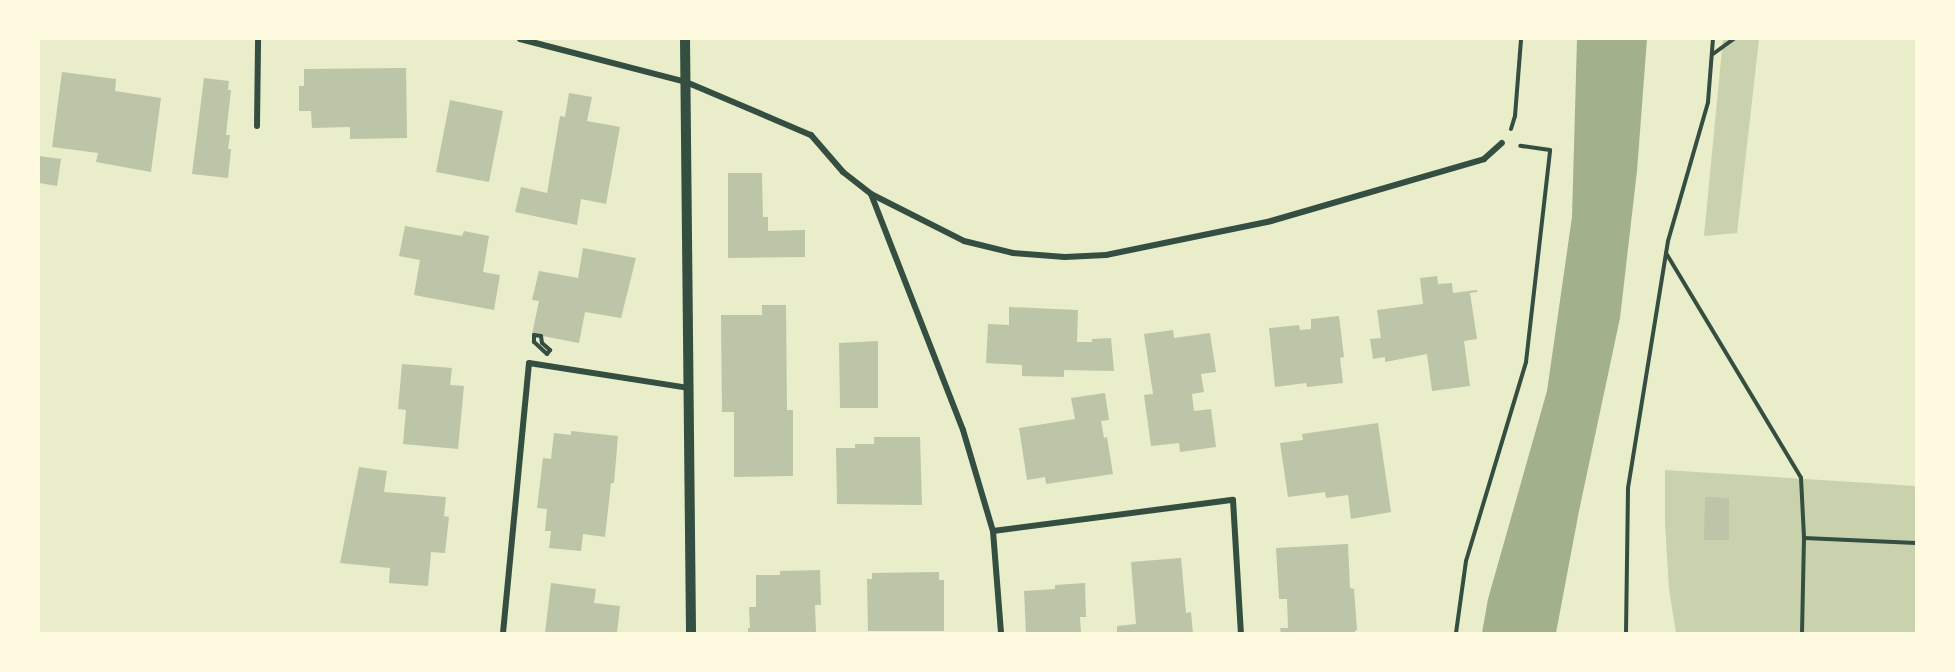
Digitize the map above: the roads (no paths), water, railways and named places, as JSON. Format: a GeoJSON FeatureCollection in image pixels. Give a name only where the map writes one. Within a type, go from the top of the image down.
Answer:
{"type":"FeatureCollection","features":[{"type":"Feature","properties":{"kind":"street"},"geometry":{"type":"LineString","coordinates":[[257,126],[258,39]]}},
{"type":"Feature","properties":{"kind":"street"},"geometry":{"type":"LineString","coordinates":[[520,39],[686,82],[811,135],[843,172],[871,194],[964,241],[1012,253],[1065,257],[1106,255],[1271,221],[1484,159],[1502,143]]}},
{"type":"Feature","properties":{"kind":"street"},"geometry":{"type":"LineString","coordinates":[[686,39],[691,633]]}},
{"type":"Feature","properties":{"kind":"street"},"geometry":{"type":"LineString","coordinates":[[871,194],[963,430],[993,531],[1001,633]]}},
{"type":"Feature","properties":{"kind":"street"},"geometry":{"type":"LineString","coordinates":[[503,633],[529,363],[688,388]]}},
{"type":"Feature","properties":{"kind":"street"},"geometry":{"type":"LineString","coordinates":[[993,531],[1233,500],[1241,633]]}}]}
